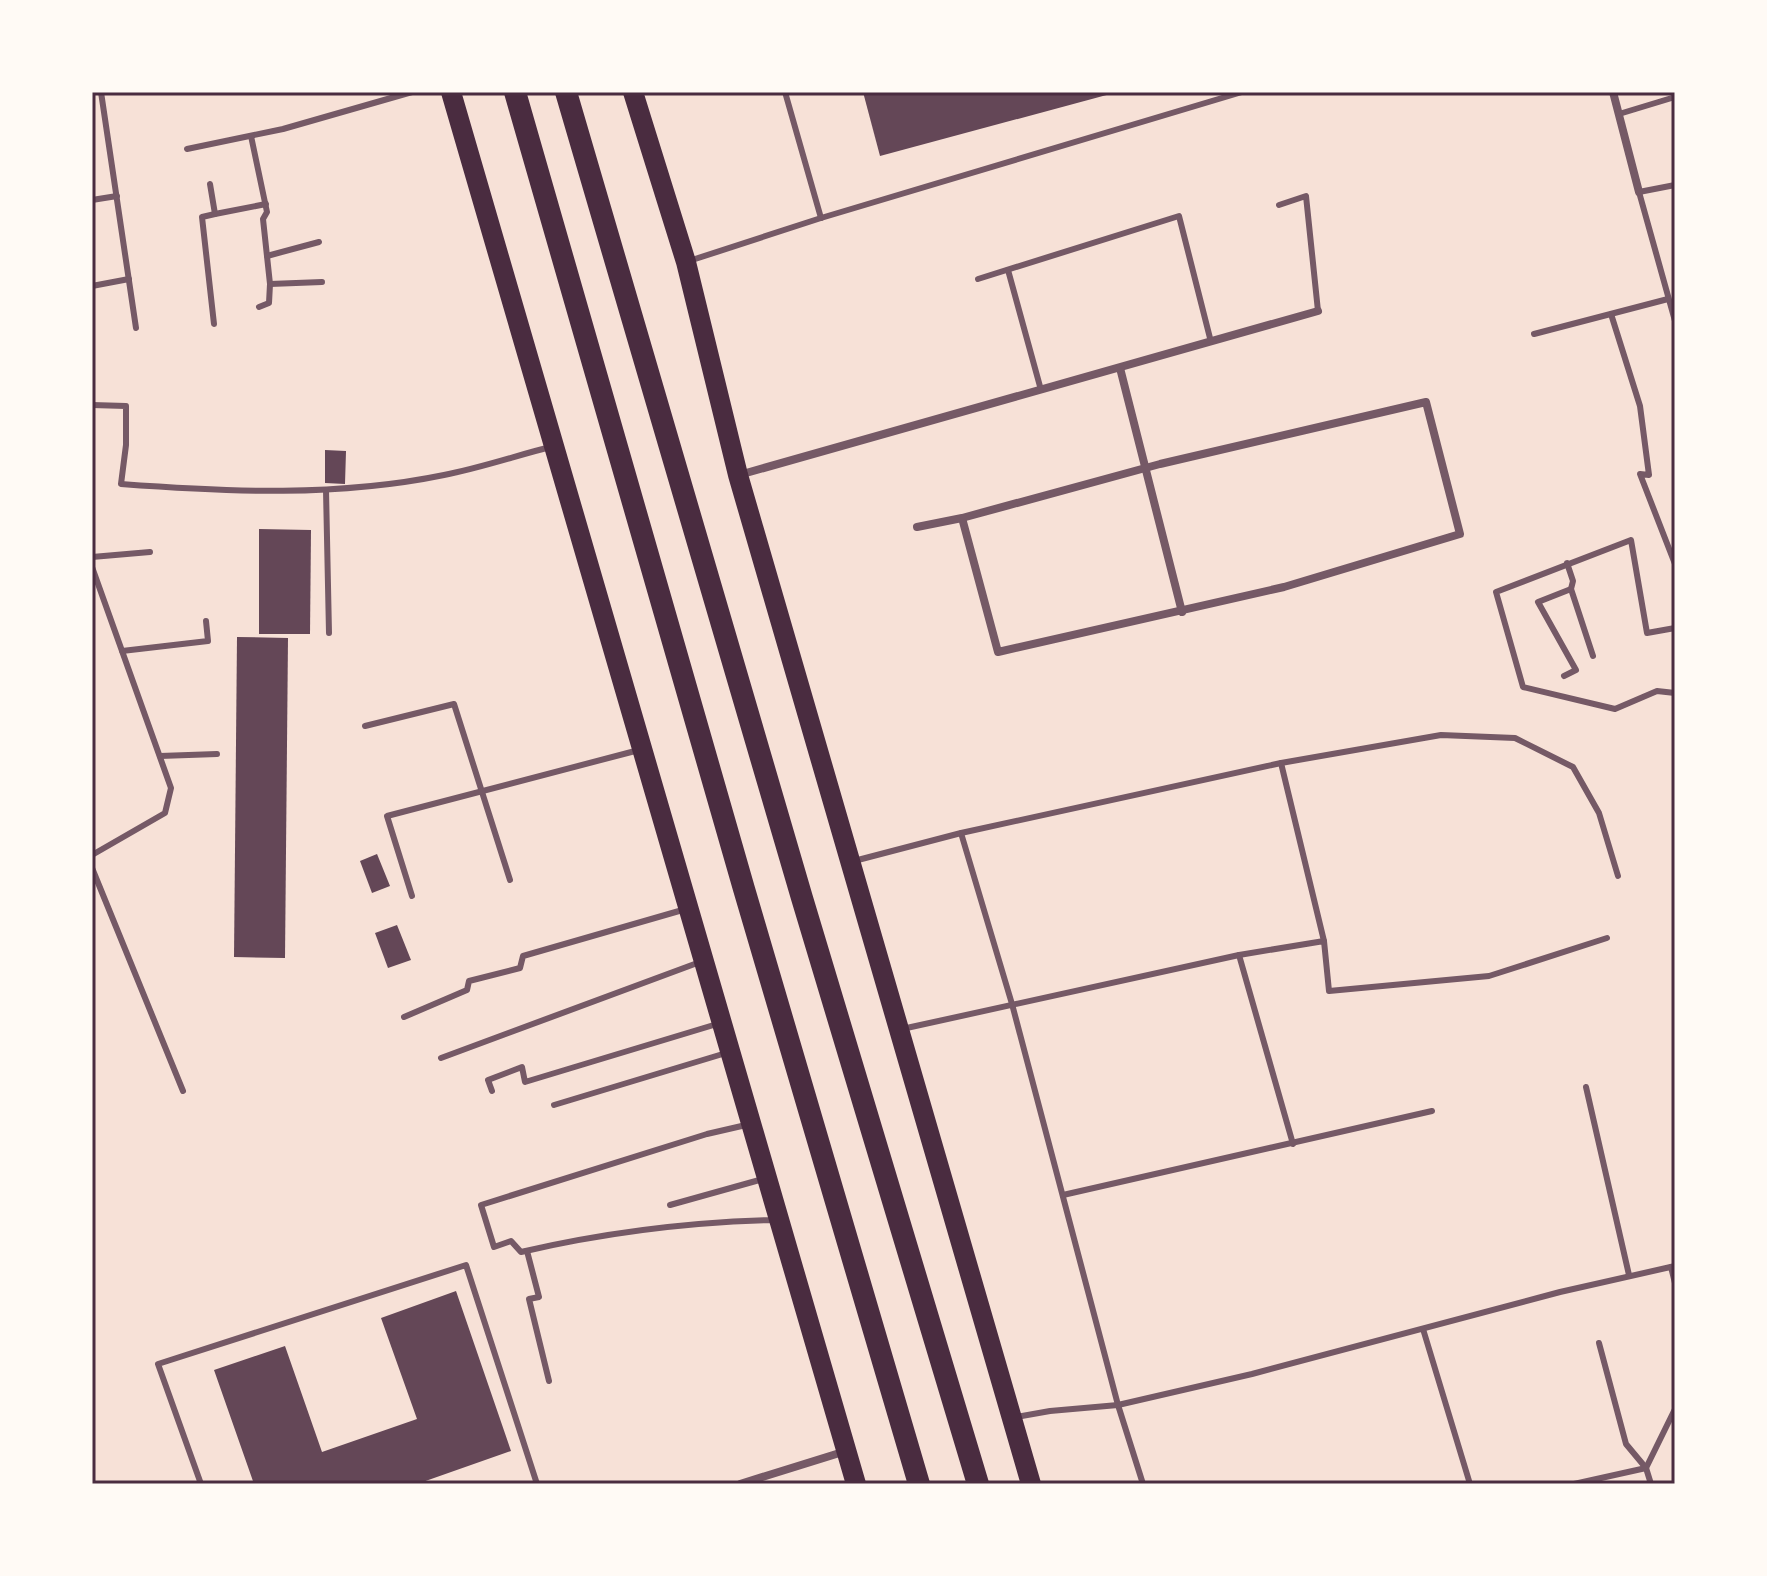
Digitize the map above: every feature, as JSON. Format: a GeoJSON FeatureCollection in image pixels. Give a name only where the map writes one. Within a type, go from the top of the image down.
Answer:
{"type":"FeatureCollection","features":[{"type":"Feature","properties":{"kind":"highway"},"geometry":{"type":"LineString","coordinates":[[515,92],[748,904],[919,1484]]}},
{"type":"Feature","properties":{"kind":"highway"},"geometry":{"type":"LineString","coordinates":[[566,92],[802,898],[978,1484]]}},
{"type":"Feature","properties":{"kind":"main road"},"geometry":{"type":"LineString","coordinates":[[451,92],[856,1484]]}},
{"type":"Feature","properties":{"kind":"main road"},"geometry":{"type":"LineString","coordinates":[[633,92],[686,262],[738,475],[1031,1484]]}},
{"type":"Feature","properties":{"kind":"street"},"geometry":{"type":"LineString","coordinates":[[1613,92],[1639,192]]}},
{"type":"Feature","properties":{"kind":"street"},"geometry":{"type":"LineString","coordinates":[[738,475],[1318,311]]}},
{"type":"Feature","properties":{"kind":"street"},"geometry":{"type":"LineString","coordinates":[[1120,368],[1182,612]]}},
{"type":"Feature","properties":{"kind":"street"},"geometry":{"type":"LineString","coordinates":[[917,527],[962,518],[1145,467],[1426,402],[1460,534],[1284,587],[998,652],[962,518]]}},
{"type":"Feature","properties":{"kind":"street"},"geometry":{"type":"LineString","coordinates":[[740,1484],[847,1451]]}},
{"type":"Feature","properties":{"kind":"lane"},"geometry":{"type":"LineString","coordinates":[[101,92],[136,328]]}},
{"type":"Feature","properties":{"kind":"lane"},"geometry":{"type":"LineString","coordinates":[[187,149],[251,136],[412,92]]}},
{"type":"Feature","properties":{"kind":"lane"},"geometry":{"type":"LineString","coordinates":[[785,92],[821,218]]}},
{"type":"Feature","properties":{"kind":"lane"},"geometry":{"type":"LineString","coordinates":[[686,262],[821,218],[1242,92]]}},
{"type":"Feature","properties":{"kind":"lane"},"geometry":{"type":"LineString","coordinates":[[1619,114],[1675,97]]}},
{"type":"Feature","properties":{"kind":"lane"},"geometry":{"type":"LineString","coordinates":[[251,136],[267,212],[263,219],[269,303],[259,307]]}},
{"type":"Feature","properties":{"kind":"lane"},"geometry":{"type":"LineString","coordinates":[[210,184],[215,214]]}},
{"type":"Feature","properties":{"kind":"lane"},"geometry":{"type":"LineString","coordinates":[[1675,185],[1639,192],[1675,321]]}},
{"type":"Feature","properties":{"kind":"lane"},"geometry":{"type":"LineString","coordinates":[[92,200],[117,196]]}},
{"type":"Feature","properties":{"kind":"lane"},"geometry":{"type":"LineString","coordinates":[[1279,205],[1306,196],[1318,311]]}},
{"type":"Feature","properties":{"kind":"lane"},"geometry":{"type":"LineString","coordinates":[[214,324],[202,217],[266,204]]}},
{"type":"Feature","properties":{"kind":"lane"},"geometry":{"type":"LineString","coordinates":[[978,279],[1179,216],[1211,342]]}},
{"type":"Feature","properties":{"kind":"lane"},"geometry":{"type":"LineString","coordinates":[[267,256],[319,242]]}},
{"type":"Feature","properties":{"kind":"lane"},"geometry":{"type":"LineString","coordinates":[[1008,270],[1041,390]]}},
{"type":"Feature","properties":{"kind":"lane"},"geometry":{"type":"LineString","coordinates":[[92,286],[129,279]]}},
{"type":"Feature","properties":{"kind":"lane"},"geometry":{"type":"LineString","coordinates":[[270,284],[322,282]]}},
{"type":"Feature","properties":{"kind":"lane"},"geometry":{"type":"LineString","coordinates":[[1534,334],[1668,299]]}},
{"type":"Feature","properties":{"kind":"lane"},"geometry":{"type":"LineString","coordinates":[[1611,314],[1640,406],[1649,475],[1640,474],[1675,564]]}},
{"type":"Feature","properties":{"kind":"lane"},"geometry":{"type":"LineString","coordinates":[[92,405],[126,406],[126,445],[121,484],[214,491],[326,490],[443,475],[554,446]]}},
{"type":"Feature","properties":{"kind":"lane"},"geometry":{"type":"LineString","coordinates":[[326,490],[329,633]]}},
{"type":"Feature","properties":{"kind":"lane"},"geometry":{"type":"LineString","coordinates":[[1675,628],[1647,633],[1631,540],[1496,592],[1523,687],[1615,709],[1657,691],[1675,693]]}},
{"type":"Feature","properties":{"kind":"lane"},"geometry":{"type":"LineString","coordinates":[[92,557],[150,552]]}},
{"type":"Feature","properties":{"kind":"lane"},"geometry":{"type":"LineString","coordinates":[[1567,563],[1573,581],[1571,589],[1593,656]]}},
{"type":"Feature","properties":{"kind":"lane"},"geometry":{"type":"LineString","coordinates":[[92,567],[171,788],[165,813],[92,855]]}},
{"type":"Feature","properties":{"kind":"lane"},"geometry":{"type":"LineString","coordinates":[[1564,676],[1576,670],[1538,602],[1571,589]]}},
{"type":"Feature","properties":{"kind":"lane"},"geometry":{"type":"LineString","coordinates":[[122,651],[208,641],[206,621]]}},
{"type":"Feature","properties":{"kind":"lane"},"geometry":{"type":"LineString","coordinates":[[365,726],[454,704],[510,880]]}},
{"type":"Feature","properties":{"kind":"lane"},"geometry":{"type":"LineString","coordinates":[[850,862],[961,833],[1281,763],[1441,735],[1515,738],[1573,767],[1599,813],[1618,876]]}},
{"type":"Feature","properties":{"kind":"lane"},"geometry":{"type":"LineString","coordinates":[[412,896],[387,816],[642,749]]}},
{"type":"Feature","properties":{"kind":"lane"},"geometry":{"type":"LineString","coordinates":[[160,756],[217,754]]}},
{"type":"Feature","properties":{"kind":"lane"},"geometry":{"type":"LineString","coordinates":[[1281,763],[1324,941],[1329,991],[1489,976],[1607,938]]}},
{"type":"Feature","properties":{"kind":"lane"},"geometry":{"type":"LineString","coordinates":[[961,833],[1012,1004],[1118,1405],[1143,1484]]}},
{"type":"Feature","properties":{"kind":"lane"},"geometry":{"type":"LineString","coordinates":[[92,868],[183,1091]]}},
{"type":"Feature","properties":{"kind":"lane"},"geometry":{"type":"LineString","coordinates":[[404,1017],[467,990],[469,981],[520,968],[523,956],[688,909]]}},
{"type":"Feature","properties":{"kind":"lane"},"geometry":{"type":"LineString","coordinates":[[898,1030],[1239,955],[1324,941]]}},
{"type":"Feature","properties":{"kind":"lane"},"geometry":{"type":"LineString","coordinates":[[1239,955],[1293,1144]]}},
{"type":"Feature","properties":{"kind":"lane"},"geometry":{"type":"LineString","coordinates":[[441,1058],[704,961]]}},
{"type":"Feature","properties":{"kind":"lane"},"geometry":{"type":"LineString","coordinates":[[492,1091],[488,1080],[522,1067],[525,1082],[721,1023]]}},
{"type":"Feature","properties":{"kind":"lane"},"geometry":{"type":"LineString","coordinates":[[554,1105],[729,1052]]}},
{"type":"Feature","properties":{"kind":"lane"},"geometry":{"type":"LineString","coordinates":[[1586,1087],[1629,1275]]}},
{"type":"Feature","properties":{"kind":"lane"},"geometry":{"type":"LineString","coordinates":[[1063,1195],[1432,1111]]}},
{"type":"Feature","properties":{"kind":"lane"},"geometry":{"type":"LineString","coordinates":[[751,1124],[707,1134],[481,1205],[494,1247],[511,1241],[521,1252],[610,1235],[733,1221],[778,1220]]}},
{"type":"Feature","properties":{"kind":"lane"},"geometry":{"type":"LineString","coordinates":[[670,1205],[766,1178]]}},
{"type":"Feature","properties":{"kind":"lane"},"geometry":{"type":"LineString","coordinates":[[527,1251],[539,1297],[529,1299],[549,1381]]}},
{"type":"Feature","properties":{"kind":"lane"},"geometry":{"type":"LineString","coordinates":[[201,1484],[158,1364],[466,1265],[537,1484]]}},
{"type":"Feature","properties":{"kind":"lane"},"geometry":{"type":"LineString","coordinates":[[1012,1418],[1118,1405],[1252,1374],[1673,1266],[1675,1283]]}},
{"type":"Feature","properties":{"kind":"lane"},"geometry":{"type":"LineString","coordinates":[[1423,1329],[1470,1484]]}},
{"type":"Feature","properties":{"kind":"lane"},"geometry":{"type":"LineString","coordinates":[[1599,1343],[1626,1444],[1646,1468],[1651,1484]]}},
{"type":"Feature","properties":{"kind":"lane"},"geometry":{"type":"LineString","coordinates":[[1646,1468],[1675,1409]]}},
{"type":"Feature","properties":{"kind":"lane"},"geometry":{"type":"LineString","coordinates":[[1574,1484],[1646,1468]]}},
{"type":"Feature","properties":{"kind":"building"},"geometry":{"type":"Polygon","coordinates":[[[863,92],[1114,92],[1114,93],[880,156],[863,92]]]}},
{"type":"Feature","properties":{"kind":"building"},"geometry":{"type":"Polygon","coordinates":[[[325,450],[346,451],[345,484],[325,483],[325,450]]]}},
{"type":"Feature","properties":{"kind":"building"},"geometry":{"type":"Polygon","coordinates":[[[259,529],[311,530],[310,634],[259,634],[259,529]]]}},
{"type":"Feature","properties":{"kind":"building"},"geometry":{"type":"Polygon","coordinates":[[[237,637],[288,638],[285,958],[234,957],[237,637]]]}},
{"type":"Feature","properties":{"kind":"building"},"geometry":{"type":"Polygon","coordinates":[[[377,854],[390,886],[372,893],[360,861],[377,854]]]}},
{"type":"Feature","properties":{"kind":"building"},"geometry":{"type":"Polygon","coordinates":[[[397,925],[411,960],[388,968],[375,933],[397,925]]]}},
{"type":"Feature","properties":{"kind":"building"},"geometry":{"type":"Polygon","coordinates":[[[456,1291],[511,1451],[417,1484],[254,1484],[214,1370],[285,1346],[322,1452],[417,1419],[381,1318],[456,1291]]]}}]}
